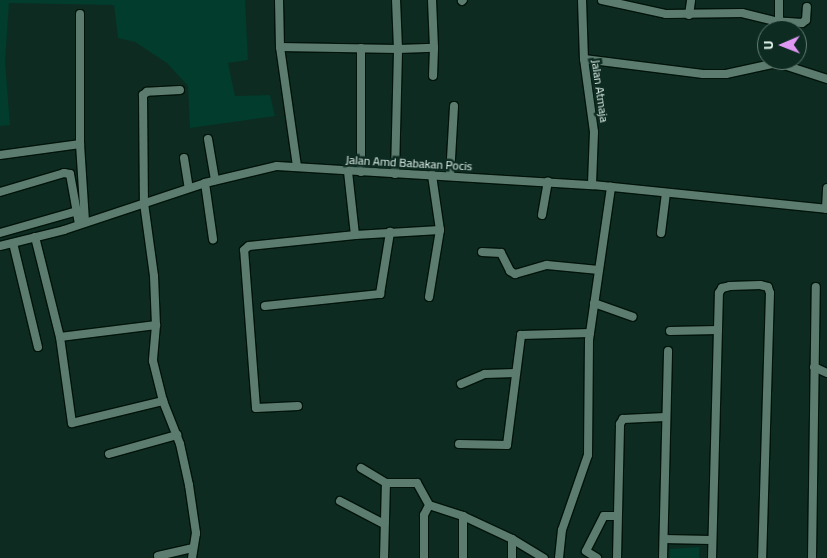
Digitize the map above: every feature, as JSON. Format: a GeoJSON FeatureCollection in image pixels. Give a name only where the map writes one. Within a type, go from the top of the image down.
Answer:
{"type":"FeatureCollection","features":[{"type":"Feature","properties":{"kind":"street"},"geometry":{"type":"LineString","coordinates":[[279,0],[280,47],[297,166]]}},
{"type":"Feature","properties":{"kind":"street"},"geometry":{"type":"LineString","coordinates":[[395,174],[398,49],[396,0]]}},
{"type":"Feature","properties":{"kind":"street"},"geometry":{"type":"LineString","coordinates":[[432,0],[433,76]]}},
{"type":"Feature","properties":{"kind":"street","name":"Jalan Atmaja"},"geometry":{"type":"LineString","coordinates":[[582,0],[584,59],[594,132],[592,185]]}},
{"type":"Feature","properties":{"kind":"street"},"geometry":{"type":"LineString","coordinates":[[602,0],[666,14],[742,13],[774,20]]}},
{"type":"Feature","properties":{"kind":"street"},"geometry":{"type":"LineString","coordinates":[[689,15],[691,0]]}},
{"type":"Feature","properties":{"kind":"street"},"geometry":{"type":"LineString","coordinates":[[779,0],[779,20]]}},
{"type":"Feature","properties":{"kind":"street"},"geometry":{"type":"LineString","coordinates":[[806,20],[807,7]]}},
{"type":"Feature","properties":{"kind":"street"},"geometry":{"type":"LineString","coordinates":[[80,14],[82,223]]}},
{"type":"Feature","properties":{"kind":"street"},"geometry":{"type":"LineString","coordinates":[[280,47],[434,48]]}},
{"type":"Feature","properties":{"kind":"street"},"geometry":{"type":"LineString","coordinates":[[361,48],[361,172]]}},
{"type":"Feature","properties":{"kind":"street"},"geometry":{"type":"LineString","coordinates":[[584,59],[703,74],[726,74],[772,64],[784,65],[827,79]]}},
{"type":"Feature","properties":{"kind":"street"},"geometry":{"type":"LineString","coordinates":[[180,90],[147,92],[143,95],[144,203],[154,276],[156,325],[152,360],[163,401],[177,435],[196,528],[192,558]]}},
{"type":"Feature","properties":{"kind":"street"},"geometry":{"type":"LineString","coordinates":[[450,176],[454,106]]}},
{"type":"Feature","properties":{"kind":"street"},"geometry":{"type":"LineString","coordinates":[[208,139],[215,180]]}},
{"type":"Feature","properties":{"kind":"street"},"geometry":{"type":"LineString","coordinates":[[0,156],[80,144]]}},
{"type":"Feature","properties":{"kind":"street"},"geometry":{"type":"LineString","coordinates":[[184,158],[189,188]]}},
{"type":"Feature","properties":{"kind":"street","name":"Jalan Amd Babakan Pocis"},"geometry":{"type":"LineString","coordinates":[[0,246],[82,223],[215,180],[261,168],[297,166],[348,172],[611,186],[826,209]]}},
{"type":"Feature","properties":{"kind":"street"},"geometry":{"type":"LineString","coordinates":[[348,172],[355,235]]}},
{"type":"Feature","properties":{"kind":"street"},"geometry":{"type":"LineString","coordinates":[[0,192],[65,173],[72,176],[82,223]]}},
{"type":"Feature","properties":{"kind":"street"},"geometry":{"type":"LineString","coordinates":[[429,297],[440,230],[432,176]]}},
{"type":"Feature","properties":{"kind":"street"},"geometry":{"type":"LineString","coordinates":[[542,215],[548,182]]}},
{"type":"Feature","properties":{"kind":"street"},"geometry":{"type":"LineString","coordinates":[[205,183],[213,239]]}},
{"type":"Feature","properties":{"kind":"street"},"geometry":{"type":"LineString","coordinates":[[559,558],[562,530],[588,455],[590,333],[611,186]]}},
{"type":"Feature","properties":{"kind":"street"},"geometry":{"type":"LineString","coordinates":[[826,209],[827,188]]}},
{"type":"Feature","properties":{"kind":"street"},"geometry":{"type":"LineString","coordinates":[[662,233],[666,193]]}},
{"type":"Feature","properties":{"kind":"street"},"geometry":{"type":"LineString","coordinates":[[0,233],[78,211]]}},
{"type":"Feature","properties":{"kind":"street"},"geometry":{"type":"LineString","coordinates":[[298,406],[256,407],[244,250],[249,246],[355,235],[440,230]]}},
{"type":"Feature","properties":{"kind":"street"},"geometry":{"type":"LineString","coordinates":[[265,306],[380,294],[390,232]]}},
{"type":"Feature","properties":{"kind":"street"},"geometry":{"type":"LineString","coordinates":[[35,237],[60,337],[72,423],[163,401]]}},
{"type":"Feature","properties":{"kind":"street"},"geometry":{"type":"LineString","coordinates":[[13,243],[38,347]]}},
{"type":"Feature","properties":{"kind":"street"},"geometry":{"type":"LineString","coordinates":[[482,252],[501,252],[510,271],[515,274],[547,265],[599,270]]}},
{"type":"Feature","properties":{"kind":"street"},"geometry":{"type":"LineString","coordinates":[[712,558],[719,293],[722,288],[768,287],[762,558]]}},
{"type":"Feature","properties":{"kind":"street"},"geometry":{"type":"LineString","coordinates":[[812,558],[816,287]]}},
{"type":"Feature","properties":{"kind":"street"},"geometry":{"type":"LineString","coordinates":[[594,303],[633,317]]}},
{"type":"Feature","properties":{"kind":"street"},"geometry":{"type":"LineString","coordinates":[[60,337],[156,325]]}},
{"type":"Feature","properties":{"kind":"street"},"geometry":{"type":"LineString","coordinates":[[670,331],[718,330]]}},
{"type":"Feature","properties":{"kind":"street"},"geometry":{"type":"LineString","coordinates":[[459,444],[507,445],[520,335],[590,333]]}},
{"type":"Feature","properties":{"kind":"street"},"geometry":{"type":"LineString","coordinates":[[663,558],[664,417],[668,351]]}},
{"type":"Feature","properties":{"kind":"street"},"geometry":{"type":"LineString","coordinates":[[814,367],[827,373]]}},
{"type":"Feature","properties":{"kind":"street"},"geometry":{"type":"LineString","coordinates":[[461,384],[486,374],[515,373]]}},
{"type":"Feature","properties":{"kind":"street"},"geometry":{"type":"LineString","coordinates":[[617,558],[620,424],[623,419],[664,417]]}},
{"type":"Feature","properties":{"kind":"street"},"geometry":{"type":"LineString","coordinates":[[109,454],[177,435]]}},
{"type":"Feature","properties":{"kind":"street"},"geometry":{"type":"LineString","coordinates":[[360,468],[386,483],[417,482],[429,505],[463,516],[512,539],[544,558]]}},
{"type":"Feature","properties":{"kind":"street"},"geometry":{"type":"LineString","coordinates":[[384,558],[386,483]]}},
{"type":"Feature","properties":{"kind":"street"},"geometry":{"type":"LineString","coordinates":[[340,501],[384,524]]}},
{"type":"Feature","properties":{"kind":"street"},"geometry":{"type":"LineString","coordinates":[[424,558],[424,515],[429,505]]}},
{"type":"Feature","properties":{"kind":"street"},"geometry":{"type":"LineString","coordinates":[[463,516],[463,558]]}},
{"type":"Feature","properties":{"kind":"street"},"geometry":{"type":"LineString","coordinates":[[597,558],[586,551],[604,516],[617,516]]}},
{"type":"Feature","properties":{"kind":"street"},"geometry":{"type":"LineString","coordinates":[[512,539],[512,558]]}},
{"type":"Feature","properties":{"kind":"street"},"geometry":{"type":"LineString","coordinates":[[664,539],[711,540]]}},
{"type":"Feature","properties":{"kind":"street"},"geometry":{"type":"LineString","coordinates":[[158,556],[192,548]]}},
{"type":"Feature","properties":{"kind":"green space"},"geometry":{"type":"Polygon","coordinates":[[[0,0],[245,0],[248,60],[228,63],[235,96],[270,95],[275,116],[190,128],[188,86],[167,63],[135,42],[118,38],[114,5],[9,3],[5,62],[10,125],[0,126],[0,0]]]}},
{"type":"Feature","properties":{"kind":"green space"},"geometry":{"type":"Polygon","coordinates":[[[699,547],[699,558],[670,558],[670,549],[699,547]]]}}]}
